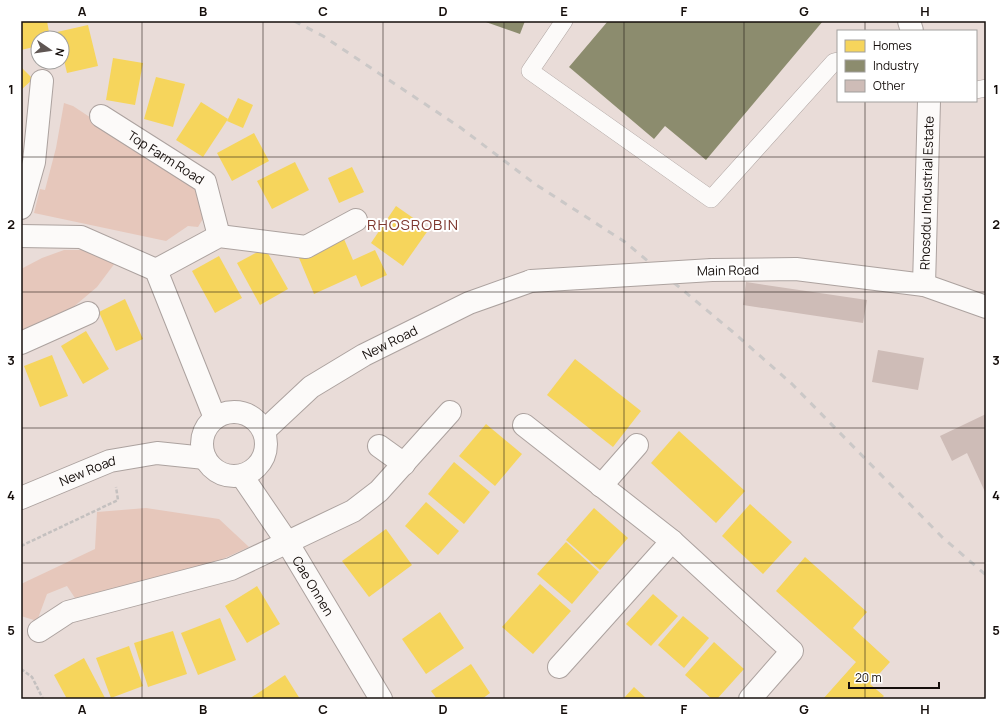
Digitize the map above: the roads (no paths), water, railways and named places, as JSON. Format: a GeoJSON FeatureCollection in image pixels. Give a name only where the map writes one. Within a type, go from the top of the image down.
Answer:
{"type":"FeatureCollection","features":[{"type":"Feature","properties":{"kind":"street"},"geometry":{"type":"LineString","coordinates":[[21,208],[34,162],[42,81]]}},
{"type":"Feature","properties":{"kind":"street","name":"Rhosddu Industrial Estate"},"geometry":{"type":"LineString","coordinates":[[924,285],[930,102]]}},
{"type":"Feature","properties":{"kind":"street","name":"Top Farm Road"},"geometry":{"type":"LineString","coordinates":[[101,116],[205,182],[219,236]]}},
{"type":"Feature","properties":{"kind":"street"},"geometry":{"type":"LineString","coordinates":[[156,270],[219,236],[306,247],[356,220]]}},
{"type":"Feature","properties":{"kind":"street"},"geometry":{"type":"LineString","coordinates":[[21,236],[81,237],[156,270],[215,418]]}},
{"type":"Feature","properties":{"kind":"street","name":"Main Road"},"geometry":{"type":"LineString","coordinates":[[532,281],[712,270],[796,269],[924,285],[986,307]]}},
{"type":"Feature","properties":{"kind":"street","name":"New Road"},"geometry":{"type":"LineString","coordinates":[[264,431],[311,387],[364,355],[469,303],[532,281]]}},
{"type":"Feature","properties":{"kind":"street"},"geometry":{"type":"LineString","coordinates":[[21,343],[88,313]]}},
{"type":"Feature","properties":{"kind":"street"},"geometry":{"type":"LineString","coordinates":[[233,411],[243,412],[252,416],[260,423],[267,442],[265,453],[260,464],[252,471],[242,476],[231,476],[221,474],[211,467],[205,458],[202,448],[203,436],[207,426],[215,418],[223,413],[233,411]]}},
{"type":"Feature","properties":{"kind":"street"},"geometry":{"type":"LineString","coordinates":[[39,631],[65,605],[231,569],[353,511],[379,491],[450,412]]}},
{"type":"Feature","properties":{"kind":"street"},"geometry":{"type":"LineString","coordinates":[[524,425],[672,541],[792,651],[750,699]]}},
{"type":"Feature","properties":{"kind":"street"},"geometry":{"type":"LineString","coordinates":[[379,446],[404,464]]}},
{"type":"Feature","properties":{"kind":"street"},"geometry":{"type":"LineString","coordinates":[[601,486],[637,446]]}},
{"type":"Feature","properties":{"kind":"street","name":"New Road"},"geometry":{"type":"LineString","coordinates":[[21,498],[110,461],[157,453],[205,458]]}},
{"type":"Feature","properties":{"kind":"street","name":"Cae Onnen"},"geometry":{"type":"LineString","coordinates":[[242,476],[287,542],[381,699]]}},
{"type":"Feature","properties":{"kind":"street"},"geometry":{"type":"LineString","coordinates":[[559,667],[672,541]]}},
{"type":"Feature","properties":{"kind":"lane"},"geometry":{"type":"LineString","coordinates":[[564,21],[530,71],[710,199],[834,62],[837,61]]}},
{"type":"Feature","properties":{"kind":"railway"},"geometry":{"type":"LineString","coordinates":[[294,21],[323,36],[461,128],[535,184],[625,242],[733,332],[792,384],[942,537],[986,575]]}},
{"type":"Feature","properties":{"kind":"district","name":"RHOSROBIN"},"geometry":{"type":"Point","coordinates":[413,224]}}]}
